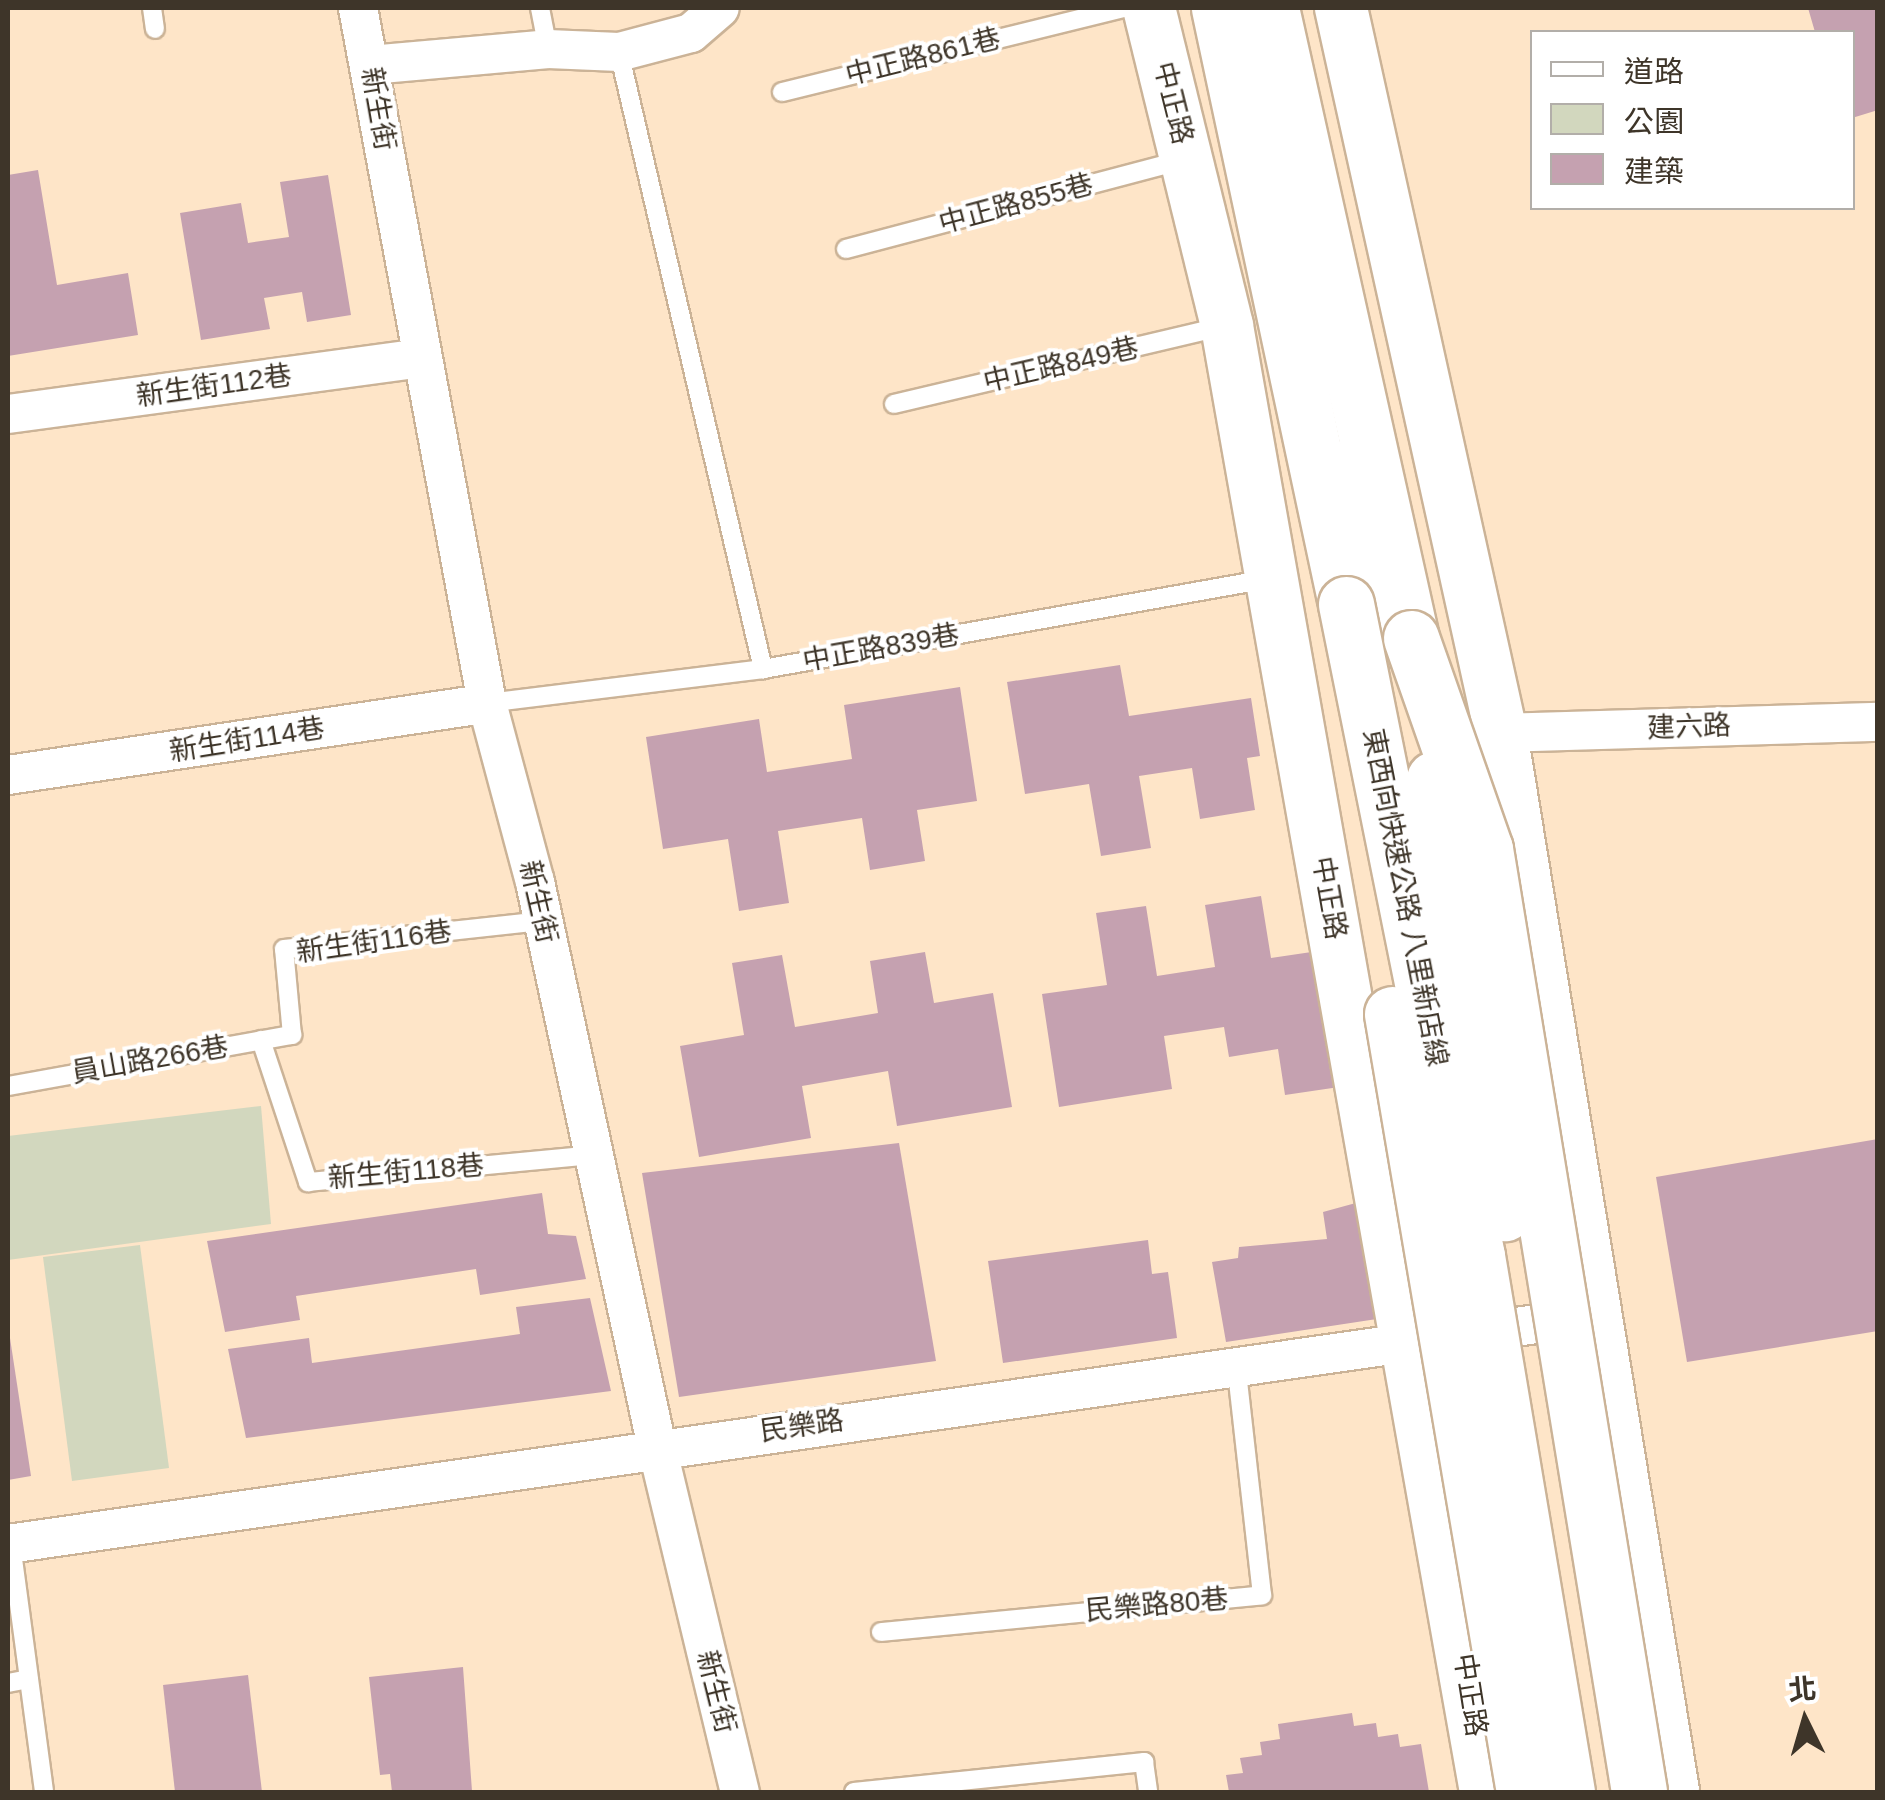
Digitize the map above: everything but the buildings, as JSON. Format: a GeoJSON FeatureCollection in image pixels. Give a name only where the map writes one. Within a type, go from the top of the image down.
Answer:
{"type":"FeatureCollection","features":[{"type":"Feature","properties":{"kind":"highway","name":"東西向快速公路 八里新店線"},"geometry":{"type":"LineString","coordinates":[[1219,8],[1346,604],[1476,1256],[1567,1792]]}},
{"type":"Feature","properties":{"kind":"highway","name":"東西向快速公路 八里新店線"},"geometry":{"type":"LineString","coordinates":[[1271,8],[1411,638],[1599,1792]]}},
{"type":"Feature","properties":{"kind":"highway"},"geometry":{"type":"LineString","coordinates":[[1346,604],[1382,953],[1524,1792]]}},
{"type":"Feature","properties":{"kind":"highway"},"geometry":{"type":"LineString","coordinates":[[1411,638],[1486,849],[1639,1792]]}},
{"type":"Feature","properties":{"kind":"main road","name":"中正路"},"geometry":{"type":"LineString","coordinates":[[1149,8],[1228,326],[1486,1792]]}},
{"type":"Feature","properties":{"kind":"main road"},"geometry":{"type":"LineString","coordinates":[[1250,8],[1388,676],[1508,1327],[1585,1792]]}},
{"type":"Feature","properties":{"kind":"main road"},"geometry":{"type":"LineString","coordinates":[[1341,8],[1502,733],[1673,1792]]}},
{"type":"Feature","properties":{"kind":"street","name":"新生街"},"geometry":{"type":"LineString","coordinates":[[358,8],[487,703],[543,921],[657,1447],[740,1792]]}},
{"type":"Feature","properties":{"kind":"street"},"geometry":{"type":"LineString","coordinates":[[370,65],[548,48],[618,52],[691,33],[720,8]]}},
{"type":"Feature","properties":{"kind":"street","name":"新生街112巷"},"geometry":{"type":"LineString","coordinates":[[8,414],[422,358]]}},
{"type":"Feature","properties":{"kind":"street","name":"新生街114巷"},"geometry":{"type":"LineString","coordinates":[[8,775],[487,703]]}},
{"type":"Feature","properties":{"kind":"street","name":"建六路"},"geometry":{"type":"LineString","coordinates":[[1502,733],[1878,722]]}},
{"type":"Feature","properties":{"kind":"street","name":"民樂路"},"geometry":{"type":"LineString","coordinates":[[9,1544],[657,1447],[1598,1316]]}},
{"type":"Feature","properties":{"kind":"lane"},"geometry":{"type":"LineString","coordinates":[[152,8],[155,30]]}},
{"type":"Feature","properties":{"kind":"lane"},"geometry":{"type":"LineString","coordinates":[[540,8],[548,48]]}},
{"type":"Feature","properties":{"kind":"lane","name":"中正路861巷"},"geometry":{"type":"LineString","coordinates":[[782,92],[1123,8]]}},
{"type":"Feature","properties":{"kind":"lane"},"geometry":{"type":"LineString","coordinates":[[618,52],[764,669]]}},
{"type":"Feature","properties":{"kind":"lane","name":"中正路855巷"},"geometry":{"type":"LineString","coordinates":[[846,249],[1186,159]]}},
{"type":"Feature","properties":{"kind":"lane","name":"中正路849巷"},"geometry":{"type":"LineString","coordinates":[[894,404],[1228,326]]}},
{"type":"Feature","properties":{"kind":"lane","name":"中正路839巷"},"geometry":{"type":"LineString","coordinates":[[487,703],[764,669],[1273,578]]}},
{"type":"Feature","properties":{"kind":"lane","name":"新生街116巷"},"geometry":{"type":"LineString","coordinates":[[292,1034],[284,949],[543,921]]}},
{"type":"Feature","properties":{"kind":"lane","name":"員山路266巷"},"geometry":{"type":"LineString","coordinates":[[8,1086],[292,1034]]}},
{"type":"Feature","properties":{"kind":"lane","name":"新生街118巷"},"geometry":{"type":"LineString","coordinates":[[261,1040],[308,1182],[594,1155]]}},
{"type":"Feature","properties":{"kind":"lane","name":"民樂路80巷"},"geometry":{"type":"LineString","coordinates":[[881,1632],[1262,1595],[1236,1364]]}},
{"type":"Feature","properties":{"kind":"lane"},"geometry":{"type":"LineString","coordinates":[[9,1544],[44,1792]]}},
{"type":"Feature","properties":{"kind":"lane"},"geometry":{"type":"LineString","coordinates":[[8,1683],[29,1679]]}},
{"type":"Feature","properties":{"kind":"lane"},"geometry":{"type":"LineString","coordinates":[[854,1792],[1144,1762],[1148,1792]]}},
{"type":"Feature","properties":{"kind":"green space"},"geometry":{"type":"Polygon","coordinates":[[[261,1106],[271,1224],[8,1260],[8,1136],[261,1106]]]}},
{"type":"Feature","properties":{"kind":"green space"},"geometry":{"type":"Polygon","coordinates":[[[140,1245],[169,1468],[72,1481],[43,1257],[140,1245]]]}}]}
